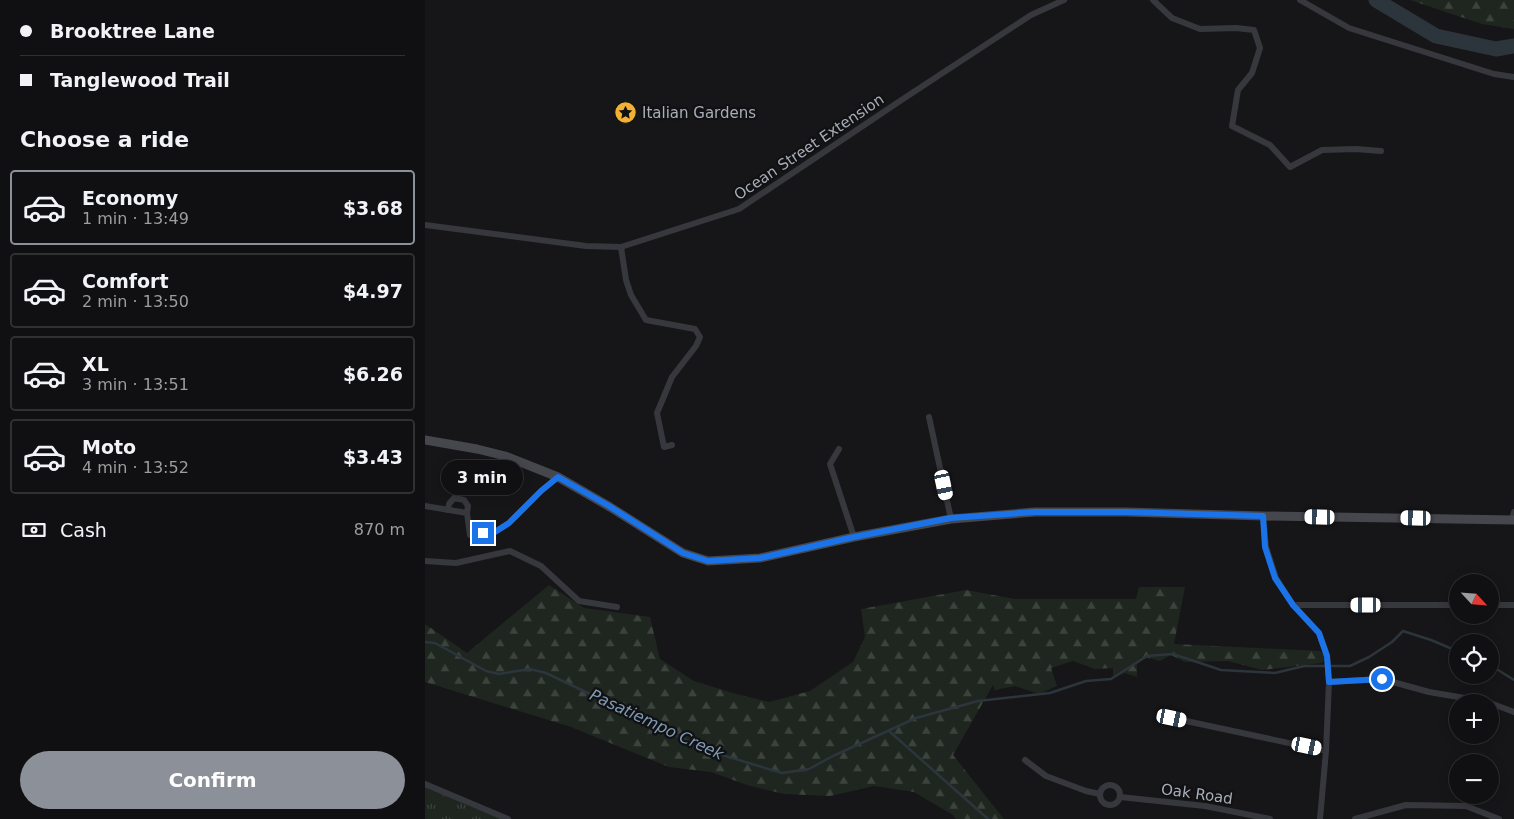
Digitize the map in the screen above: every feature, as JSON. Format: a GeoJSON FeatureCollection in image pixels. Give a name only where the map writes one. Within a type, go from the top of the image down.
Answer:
{"type":"FeatureCollection","features":[{"type":"Feature","properties":{"kind":"main road"},"geometry":{"type":"LineString","coordinates":[[425,440],[505,456],[558,477],[609,506],[683,553],[708,561],[760,558],[951,518],[1035,512],[1126,512],[1263,516],[1513,517]]}},
{"type":"Feature","properties":{"kind":"street","name":"Ocean Street Extension"},"geometry":{"type":"LineString","coordinates":[[425,225],[586,246],[621,247],[739,209],[1031,15],[1064,0]]}},
{"type":"Feature","properties":{"kind":"street"},"geometry":{"type":"LineString","coordinates":[[1153,0],[1172,18],[1200,29],[1236,28],[1253,30],[1260,48],[1253,73],[1238,90],[1232,126],[1270,144],[1290,167],[1322,150],[1381,151]]}},
{"type":"Feature","properties":{"kind":"street"},"geometry":{"type":"LineString","coordinates":[[1300,0],[1349,28],[1494,74],[1514,77]]}},
{"type":"Feature","properties":{"kind":"street"},"geometry":{"type":"LineString","coordinates":[[621,247],[626,280],[631,295],[646,320],[695,329],[700,337],[696,346],[672,377],[657,413],[664,447],[672,446]]}},
{"type":"Feature","properties":{"kind":"street"},"geometry":{"type":"LineString","coordinates":[[929,417],[951,518]]}},
{"type":"Feature","properties":{"kind":"street"},"geometry":{"type":"LineString","coordinates":[[839,449],[830,464],[854,537]]}},
{"type":"Feature","properties":{"kind":"street"},"geometry":{"type":"LineString","coordinates":[[448,510],[449,504],[454,498],[464,500],[468,506],[467,513],[471,535],[495,532],[509,523],[558,477]]}},
{"type":"Feature","properties":{"kind":"street"},"geometry":{"type":"LineString","coordinates":[[425,506],[467,513]]}},
{"type":"Feature","properties":{"kind":"street"},"geometry":{"type":"LineString","coordinates":[[1263,516],[1265,547],[1275,578],[1293,605],[1319,633],[1327,656],[1329,682],[1326,751],[1320,819]]}},
{"type":"Feature","properties":{"kind":"street"},"geometry":{"type":"LineString","coordinates":[[425,561],[456,562],[510,551],[541,566],[579,601],[617,607]]}},
{"type":"Feature","properties":{"kind":"street"},"geometry":{"type":"LineString","coordinates":[[1293,605],[1449,605]]}},
{"type":"Feature","properties":{"kind":"street"},"geometry":{"type":"LineString","coordinates":[[1499,605],[1514,605]]}},
{"type":"Feature","properties":{"kind":"street"},"geometry":{"type":"LineString","coordinates":[[1329,682],[1382,679],[1449,696]]}},
{"type":"Feature","properties":{"kind":"street"},"geometry":{"type":"LineString","coordinates":[[1499,707],[1514,712]]}},
{"type":"Feature","properties":{"kind":"street"},"geometry":{"type":"LineString","coordinates":[[1172,718],[1326,751]]}},
{"type":"Feature","properties":{"kind":"street","name":"Oak Road"},"geometry":{"type":"LineString","coordinates":[[1025,760],[1046,776],[1086,791],[1100,794]]}},
{"type":"Feature","properties":{"kind":"street"},"geometry":{"type":"LineString","coordinates":[[425,784],[508,819]]}},
{"type":"Feature","properties":{"kind":"street","name":"Oak Road"},"geometry":{"type":"LineString","coordinates":[[1112,785],[1119,791],[1120,797],[1113,805],[1106,805],[1101,800],[1100,794],[1103,788],[1112,785]]}},
{"type":"Feature","properties":{"kind":"street","name":"Oak Road"},"geometry":{"type":"LineString","coordinates":[[1120,797],[1205,806],[1270,819]]}},
{"type":"Feature","properties":{"kind":"street"},"geometry":{"type":"LineString","coordinates":[[1355,819],[1406,805],[1466,806],[1499,819]]}},
{"type":"Feature","properties":{"kind":"green space"},"geometry":{"type":"Polygon","coordinates":[[[1410,0],[1514,0],[1514,29],[1482,24],[1410,0]]]}},
{"type":"Feature","properties":{"kind":"green space"},"geometry":{"type":"Polygon","coordinates":[[[549,585],[584,608],[650,617],[660,659],[694,681],[769,702],[810,691],[853,662],[865,637],[861,609],[966,590],[1015,599],[1136,599],[1139,587],[1185,587],[1174,644],[1320,651],[1327,656],[1322,663],[1262,670],[1228,661],[1185,662],[1171,655],[1160,661],[1145,657],[1137,662],[1137,677],[1125,673],[1113,677],[1113,668],[1095,669],[1073,661],[1051,668],[1057,686],[1039,694],[1015,686],[995,690],[993,685],[953,755],[1004,819],[956,819],[953,815],[914,792],[874,786],[830,796],[784,794],[747,785],[711,772],[669,767],[571,727],[425,682],[425,624],[467,653],[549,585]]]}},
{"type":"Feature","properties":{"kind":"green space"},"geometry":{"type":"Polygon","coordinates":[[[425,784],[469,806],[503,819],[425,819],[425,784]]]}},
{"type":"Feature","properties":{"kind":"waterway"},"geometry":{"type":"LineString","coordinates":[[1376,0],[1436,36],[1496,49],[1514,46]]}},
{"type":"Feature","properties":{"kind":"waterway","name":"Pasatiempo Creek"},"geometry":{"type":"LineString","coordinates":[[425,642],[435,643],[486,671],[499,674],[530,669],[546,673],[709,751],[782,773],[809,769],[916,718],[978,701],[1050,693],[1086,681],[1111,679],[1147,656],[1173,654],[1221,670],[1275,673],[1304,666],[1350,666],[1369,657],[1392,642],[1403,631],[1449,648]]}},
{"type":"Feature","properties":{"kind":"waterway","name":"Pasatiempo Creek"},"geometry":{"type":"LineString","coordinates":[[1499,671],[1514,680]]}},
{"type":"Feature","properties":{"kind":"waterway"},"geometry":{"type":"LineString","coordinates":[[889,731],[988,819]]}},
{"type":"Feature","properties":{"kind":"place","name":"Italian Gardens"},"geometry":{"type":"Point","coordinates":[626,113]}},
{"type":"Feature","properties":{"kind":"route"},"geometry":{"type":"LineString","coordinates":[[483,533],[495,532],[509,523],[558,477],[609,506],[683,553],[708,561],[760,558],[951,518],[1035,512],[1171,512],[1263,516],[1265,547],[1275,578],[1293,605],[1319,633],[1327,656],[1329,682],[1382,679]]}}]}
